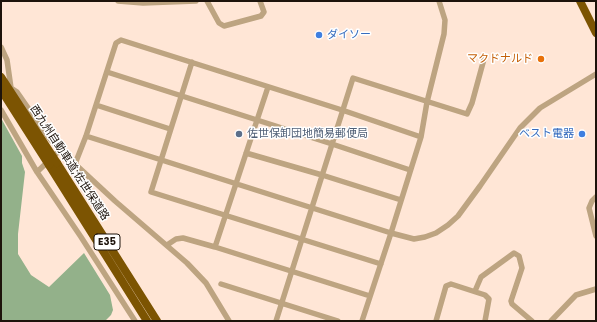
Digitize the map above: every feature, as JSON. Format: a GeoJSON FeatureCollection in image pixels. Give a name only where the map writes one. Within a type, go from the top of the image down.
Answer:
{"type":"FeatureCollection","features":[{"type":"Feature","properties":{"kind":"highway"},"geometry":{"type":"LineString","coordinates":[[580,1],[596,34]]}},
{"type":"Feature","properties":{"kind":"highway","name":"西九州自動車道;佐世保道路"},"geometry":{"type":"LineString","coordinates":[[1,77],[147,321]]}},
{"type":"Feature","properties":{"kind":"highway","name":"西九州自動車道;佐世保道路"},"geometry":{"type":"LineString","coordinates":[[1,91],[53,164],[156,321]]}},
{"type":"Feature","properties":{"kind":"street"},"geometry":{"type":"LineString","coordinates":[[118,1],[132,3],[196,1]]}},
{"type":"Feature","properties":{"kind":"street"},"geometry":{"type":"LineString","coordinates":[[207,1],[220,23],[224,26],[261,16],[264,12],[260,1]]}},
{"type":"Feature","properties":{"kind":"street"},"geometry":{"type":"LineString","coordinates":[[362,321],[421,137],[427,102],[444,34],[445,20],[439,1]]}},
{"type":"Feature","properties":{"kind":"street"},"geometry":{"type":"LineString","coordinates":[[75,164],[86,136],[116,43],[121,40],[342,110],[421,137]]}},
{"type":"Feature","properties":{"kind":"street"},"geometry":{"type":"LineString","coordinates":[[1,48],[7,60],[11,88],[17,92],[37,122],[60,150],[115,201],[187,263],[206,283],[230,321]]}},
{"type":"Feature","properties":{"kind":"street"},"geometry":{"type":"LineString","coordinates":[[276,321],[353,78],[467,114],[472,103],[484,59]]}},
{"type":"Feature","properties":{"kind":"street"},"geometry":{"type":"LineString","coordinates":[[192,62],[151,192],[381,264]]}},
{"type":"Feature","properties":{"kind":"street"},"geometry":{"type":"LineString","coordinates":[[107,72],[410,170]]}},
{"type":"Feature","properties":{"kind":"street"},"geometry":{"type":"LineString","coordinates":[[86,136],[311,207],[391,234],[414,239],[436,233],[448,225],[466,205],[520,128],[540,108],[596,74]]}},
{"type":"Feature","properties":{"kind":"street"},"geometry":{"type":"LineString","coordinates":[[215,247],[268,87]]}},
{"type":"Feature","properties":{"kind":"street"},"geometry":{"type":"LineString","coordinates":[[1,91],[11,88]]}},
{"type":"Feature","properties":{"kind":"street"},"geometry":{"type":"LineString","coordinates":[[96,105],[170,129]]}},
{"type":"Feature","properties":{"kind":"street"},"geometry":{"type":"LineString","coordinates":[[1,110],[37,172],[135,321]]}},
{"type":"Feature","properties":{"kind":"street"},"geometry":{"type":"LineString","coordinates":[[37,172],[60,150]]}},
{"type":"Feature","properties":{"kind":"street"},"geometry":{"type":"LineString","coordinates":[[246,153],[401,200]]}},
{"type":"Feature","properties":{"kind":"street"},"geometry":{"type":"LineString","coordinates":[[596,197],[592,201],[589,208],[596,236]]}},
{"type":"Feature","properties":{"kind":"street"},"geometry":{"type":"LineString","coordinates":[[167,245],[176,239],[183,238],[370,296]]}},
{"type":"Feature","properties":{"kind":"street"},"geometry":{"type":"LineString","coordinates":[[476,291],[481,278],[514,253],[519,256],[522,268],[511,301],[512,304],[532,321]]}},
{"type":"Feature","properties":{"kind":"street"},"geometry":{"type":"LineString","coordinates":[[221,284],[338,321]]}},
{"type":"Feature","properties":{"kind":"street"},"geometry":{"type":"LineString","coordinates":[[436,321],[446,286],[451,284],[476,291],[485,295],[489,299],[485,321]]}},
{"type":"Feature","properties":{"kind":"street"},"geometry":{"type":"LineString","coordinates":[[551,321],[576,295],[596,289]]}},
{"type":"Feature","properties":{"kind":"green space"},"geometry":{"type":"Polygon","coordinates":[[[1,118],[22,156],[22,163],[25,172],[18,234],[18,254],[31,275],[49,287],[84,253],[110,295],[113,310],[111,315],[105,321],[1,321],[1,118]]]}},
{"type":"Feature","properties":{"kind":"place","name":"ダイソー"},"geometry":{"type":"Point","coordinates":[319,35]}},
{"type":"Feature","properties":{"kind":"place","name":"マクドナルド"},"geometry":{"type":"Point","coordinates":[541,59]}},
{"type":"Feature","properties":{"kind":"place","name":"佐世保卸団地簡易郵便局"},"geometry":{"type":"Point","coordinates":[239,134]}},
{"type":"Feature","properties":{"kind":"place","name":"ベスト電器"},"geometry":{"type":"Point","coordinates":[582,134]}}]}
